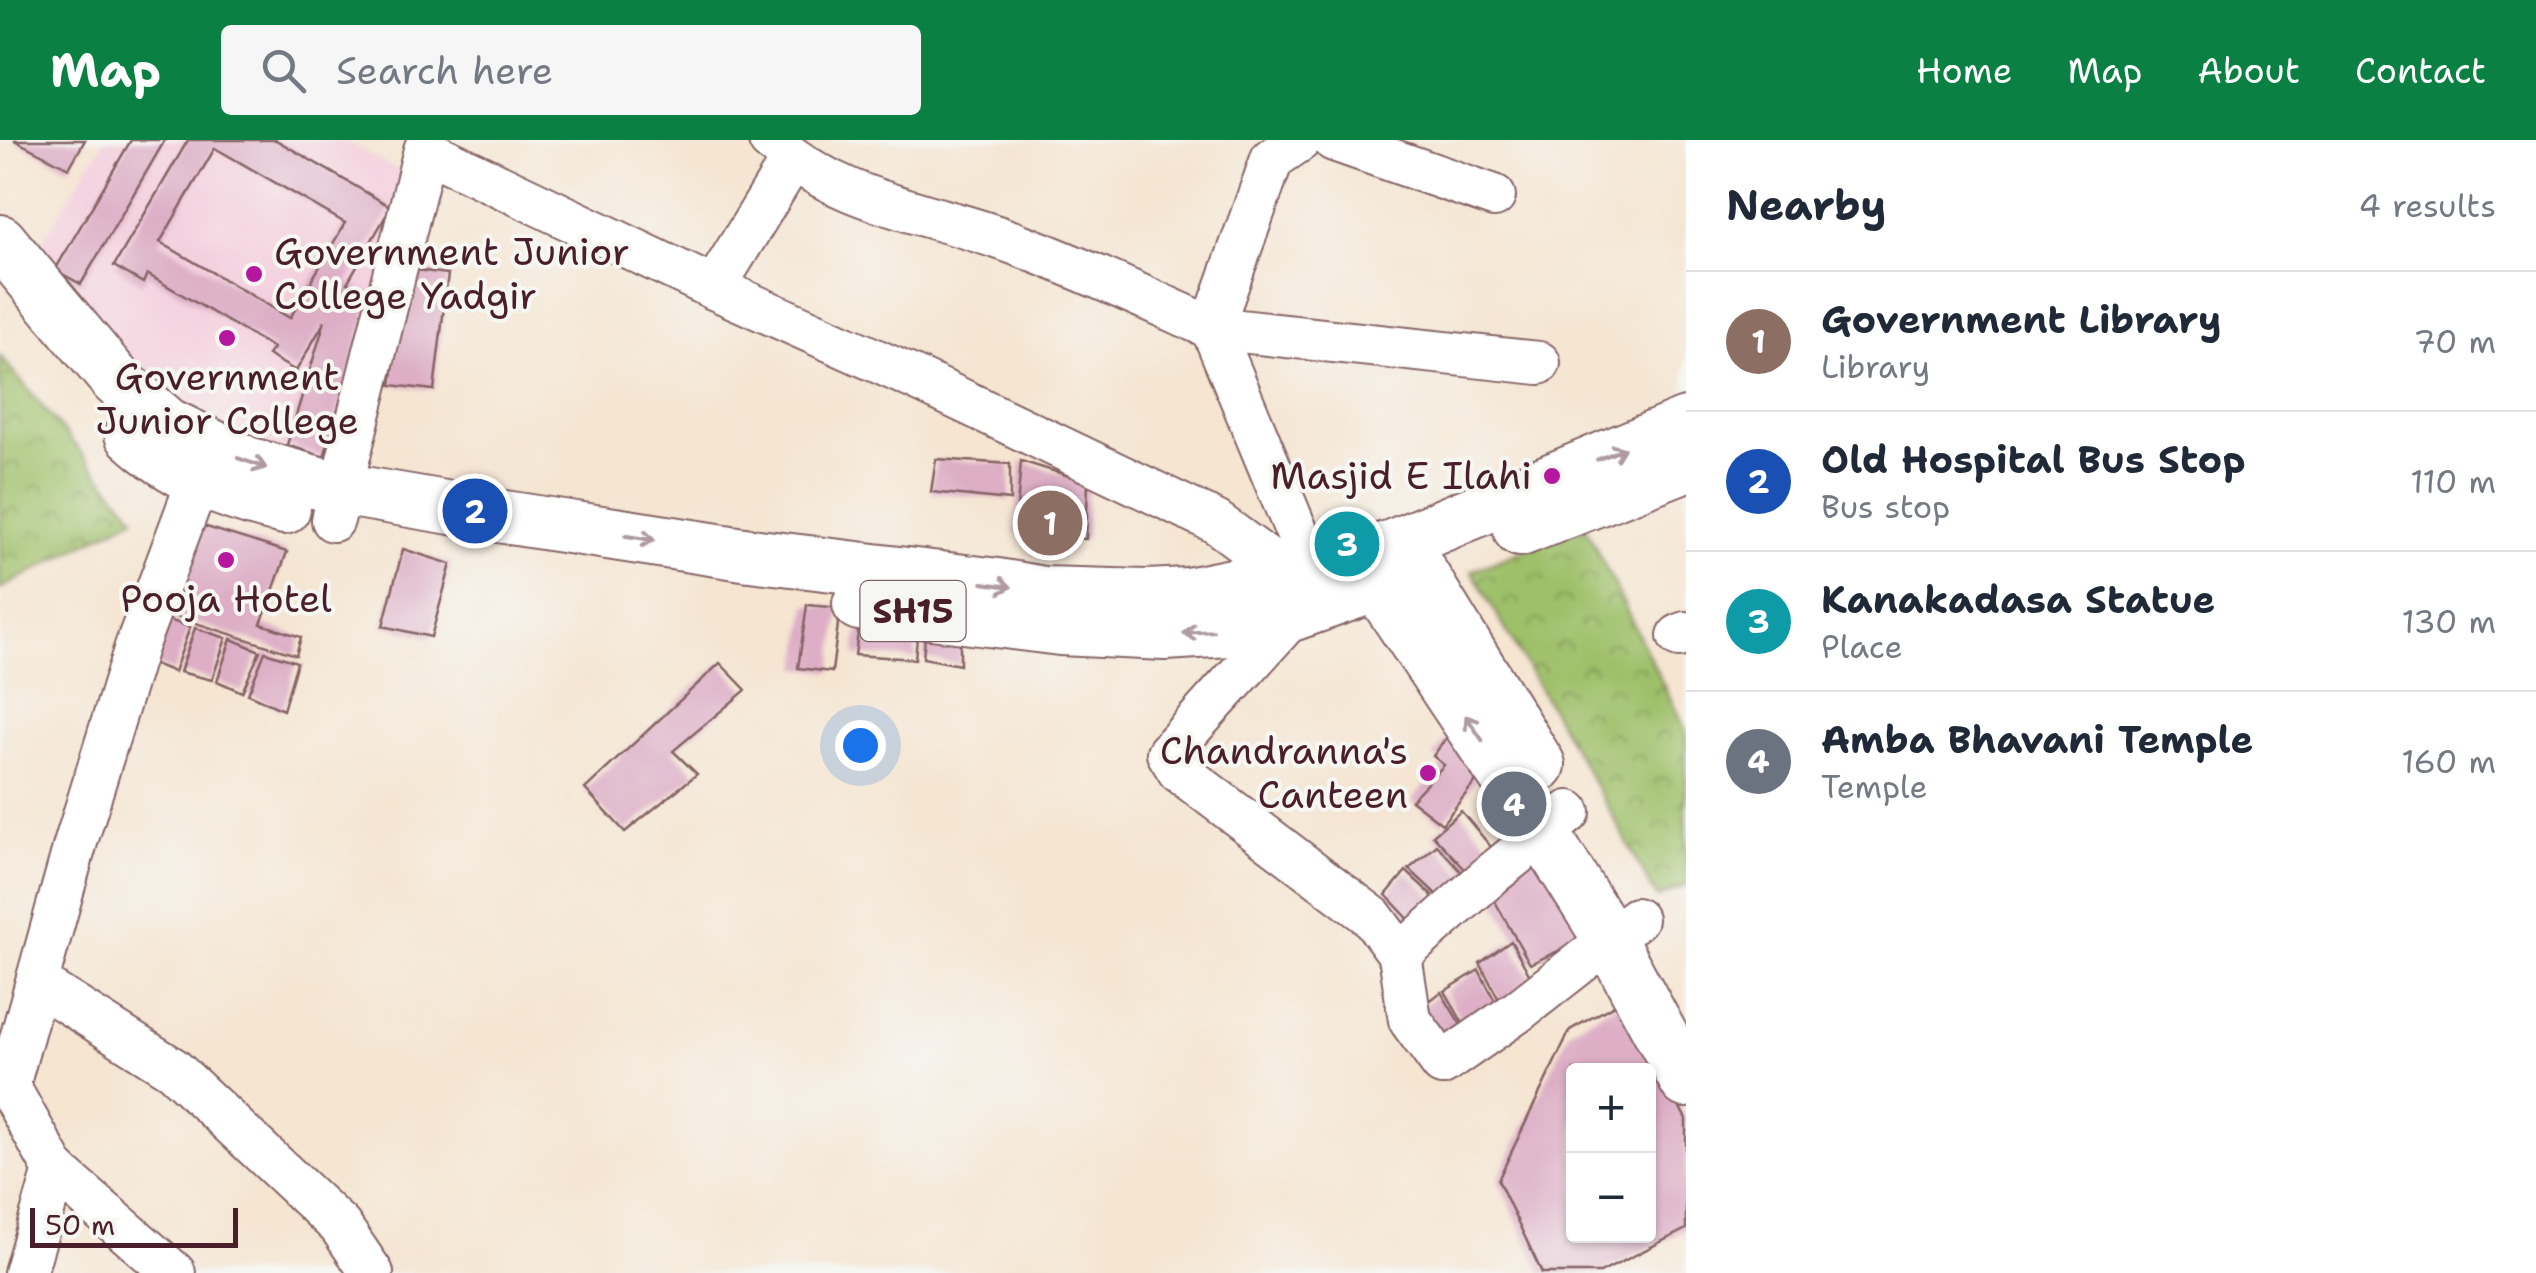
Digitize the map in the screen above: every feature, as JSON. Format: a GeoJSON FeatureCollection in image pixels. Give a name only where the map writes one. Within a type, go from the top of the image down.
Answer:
{"type":"FeatureCollection","features":[{"type":"Feature","properties":{"kind":"main road"},"geometry":{"type":"LineString","coordinates":[[0,241],[116,380],[167,424],[337,505]]}},
{"type":"Feature","properties":{"kind":"main road","name":"SH15"},"geometry":{"type":"LineString","coordinates":[[0,298],[135,438],[198,481],[241,499],[337,505],[635,572],[1060,629],[1164,634],[1229,630],[1305,590],[1398,578],[1686,465]]}},
{"type":"Feature","properties":{"kind":"main road"},"geometry":{"type":"LineString","coordinates":[[1305,590],[1390,547],[1686,424]]}},
{"type":"Feature","properties":{"kind":"main road"},"geometry":{"type":"LineString","coordinates":[[1398,578],[1623,930],[1686,1010]]}},
{"type":"Feature","properties":{"kind":"main road"},"geometry":{"type":"LineString","coordinates":[[1623,930],[1686,1081]]}},
{"type":"Feature","properties":{"kind":"street"},"geometry":{"type":"LineString","coordinates":[[1300,140],[1272,159],[1212,328],[1305,590]]}},
{"type":"Feature","properties":{"kind":"street"},"geometry":{"type":"LineString","coordinates":[[1334,140],[1494,196]]}},
{"type":"Feature","properties":{"kind":"street"},"geometry":{"type":"LineString","coordinates":[[337,505],[419,144],[714,288],[917,379],[1216,522],[1305,590]]}},
{"type":"Feature","properties":{"kind":"street"},"geometry":{"type":"LineString","coordinates":[[714,288],[781,150],[862,197],[1020,245],[1212,328],[1539,363]]}},
{"type":"Feature","properties":{"kind":"street"},"geometry":{"type":"LineString","coordinates":[[174,1273],[56,1170],[8,1086],[75,845],[136,647],[198,481]]}},
{"type":"Feature","properties":{"kind":"street"},"geometry":{"type":"LineString","coordinates":[[1305,590],[1168,754],[1179,771],[1372,917],[1400,955],[1410,1020],[1442,1064],[1623,930]]}},
{"type":"Feature","properties":{"kind":"street"},"geometry":{"type":"LineString","coordinates":[[1400,955],[1556,822]]}},
{"type":"Feature","properties":{"kind":"street"},"geometry":{"type":"LineString","coordinates":[[37,983],[173,1068],[340,1226],[372,1273]]}},
{"type":"Feature","properties":{"kind":"street"},"geometry":{"type":"LineString","coordinates":[[25,1273],[56,1170]]}},
{"type":"Feature","properties":{"kind":"shaded area","name":"Government Junior College"},"geometry":{"type":"Polygon","coordinates":[[[104,140],[343,140],[411,177],[329,467],[228,443],[23,272],[104,140]]]}},
{"type":"Feature","properties":{"kind":"green space"},"geometry":{"type":"Polygon","coordinates":[[[0,356],[135,517],[0,589],[0,356]]]}},
{"type":"Feature","properties":{"kind":"green space"},"geometry":{"type":"Polygon","coordinates":[[[1585,526],[1686,731],[1686,885],[1657,898],[1472,571],[1585,526]]]}},
{"type":"Feature","properties":{"kind":"building"},"geometry":{"type":"Polygon","coordinates":[[[14,140],[85,140],[69,168],[14,140]]]}},
{"type":"Feature","properties":{"kind":"building"},"geometry":{"type":"Polygon","coordinates":[[[131,140],[165,140],[81,284],[55,270],[131,140]]]}},
{"type":"Feature","properties":{"kind":"building"},"geometry":{"type":"Polygon","coordinates":[[[188,140],[276,140],[391,207],[347,283],[372,294],[324,457],[287,445],[325,321],[296,371],[268,355],[273,348],[147,274],[143,283],[114,266],[188,140]],[[215,148],[160,242],[290,318],[345,223],[215,148]]]}},
{"type":"Feature","properties":{"kind":"building"},"geometry":{"type":"Polygon","coordinates":[[[408,269],[448,274],[434,390],[391,385],[408,269]]]}},
{"type":"Feature","properties":{"kind":"building"},"geometry":{"type":"Polygon","coordinates":[[[936,459],[1010,464],[1010,500],[931,492],[936,459]]]}},
{"type":"Feature","properties":{"kind":"building"},"geometry":{"type":"Polygon","coordinates":[[[1021,461],[1088,482],[1086,539],[1015,533],[1021,461]]]}},
{"type":"Feature","properties":{"kind":"building"},"geometry":{"type":"Polygon","coordinates":[[[187,521],[287,552],[261,624],[301,637],[296,655],[158,611],[187,521]]]}},
{"type":"Feature","properties":{"kind":"building"},"geometry":{"type":"Polygon","coordinates":[[[403,549],[451,564],[431,637],[383,626],[403,549]]]}},
{"type":"Feature","properties":{"kind":"building"},"geometry":{"type":"Polygon","coordinates":[[[807,605],[840,608],[832,672],[798,668],[807,605]]]}},
{"type":"Feature","properties":{"kind":"building"},"geometry":{"type":"Polygon","coordinates":[[[156,616],[190,627],[174,672],[142,659],[156,616]]]}},
{"type":"Feature","properties":{"kind":"building"},"geometry":{"type":"Polygon","coordinates":[[[860,617],[918,626],[915,659],[855,655],[860,617]]]}},
{"type":"Feature","properties":{"kind":"building"},"geometry":{"type":"Polygon","coordinates":[[[926,627],[960,630],[960,665],[923,658],[926,627]]]}},
{"type":"Feature","properties":{"kind":"building"},"geometry":{"type":"Polygon","coordinates":[[[195,628],[226,638],[212,680],[180,672],[195,628]]]}},
{"type":"Feature","properties":{"kind":"building"},"geometry":{"type":"Polygon","coordinates":[[[231,639],[260,651],[242,692],[217,681],[231,639]]]}},
{"type":"Feature","properties":{"kind":"building"},"geometry":{"type":"Polygon","coordinates":[[[265,652],[297,662],[283,710],[248,694],[265,652]]]}},
{"type":"Feature","properties":{"kind":"building"},"geometry":{"type":"Polygon","coordinates":[[[720,663],[746,690],[673,751],[697,774],[625,832],[585,789],[720,663]]]}},
{"type":"Feature","properties":{"kind":"building"},"geometry":{"type":"Polygon","coordinates":[[[1454,728],[1490,763],[1442,824],[1411,800],[1444,765],[1433,756],[1454,728]]]}},
{"type":"Feature","properties":{"kind":"building"},"geometry":{"type":"Polygon","coordinates":[[[1461,811],[1502,860],[1476,881],[1433,835],[1461,811]]]}},
{"type":"Feature","properties":{"kind":"building"},"geometry":{"type":"Polygon","coordinates":[[[1437,845],[1472,883],[1448,905],[1409,869],[1437,845]]]}},
{"type":"Feature","properties":{"kind":"building"},"geometry":{"type":"Polygon","coordinates":[[[1540,850],[1587,938],[1530,964],[1487,887],[1540,850]]]}},
{"type":"Feature","properties":{"kind":"building"},"geometry":{"type":"Polygon","coordinates":[[[1406,871],[1445,907],[1418,929],[1386,895],[1406,871]]]}},
{"type":"Feature","properties":{"kind":"building"},"geometry":{"type":"Polygon","coordinates":[[[1511,941],[1531,978],[1502,1006],[1480,963],[1511,941]]]}},
{"type":"Feature","properties":{"kind":"building"},"geometry":{"type":"Polygon","coordinates":[[[1479,970],[1501,1013],[1466,1029],[1445,991],[1479,970]]]}},
{"type":"Feature","properties":{"kind":"building"},"geometry":{"type":"Polygon","coordinates":[[[1441,992],[1467,1035],[1439,1052],[1414,1013],[1441,992]]]}},
{"type":"Feature","properties":{"kind":"building"},"geometry":{"type":"Polygon","coordinates":[[[1623,1000],[1686,1119],[1686,1229],[1600,1273],[1542,1273],[1498,1180],[1570,1030],[1623,1000]]]}},
{"type":"Feature","properties":{"kind":"place","name":"Government Junior College Yadgir"},"geometry":{"type":"Point","coordinates":[254,274]}},
{"type":"Feature","properties":{"kind":"place","name":"Government Junior College"},"geometry":{"type":"Point","coordinates":[227,338]}},
{"type":"Feature","properties":{"kind":"place","name":"Masjid E Ilahi"},"geometry":{"type":"Point","coordinates":[1552,476]}},
{"type":"Feature","properties":{"kind":"place","name":"Old Hospital Bus Stop"},"geometry":{"type":"Point","coordinates":[475,511]}},
{"type":"Feature","properties":{"kind":"place","name":"Government Library"},"geometry":{"type":"Point","coordinates":[1050,523]}},
{"type":"Feature","properties":{"kind":"place","name":"Kanakadasa Statue"},"geometry":{"type":"Point","coordinates":[1347,544]}},
{"type":"Feature","properties":{"kind":"place","name":"Pooja Hotel"},"geometry":{"type":"Point","coordinates":[226,560]}},
{"type":"Feature","properties":{"kind":"place","name":"Chandranna's Canteen"},"geometry":{"type":"Point","coordinates":[1428,773]}},
{"type":"Feature","properties":{"kind":"place","name":"Amba Bhavani Temple"},"geometry":{"type":"Point","coordinates":[1514,804]}}]}
